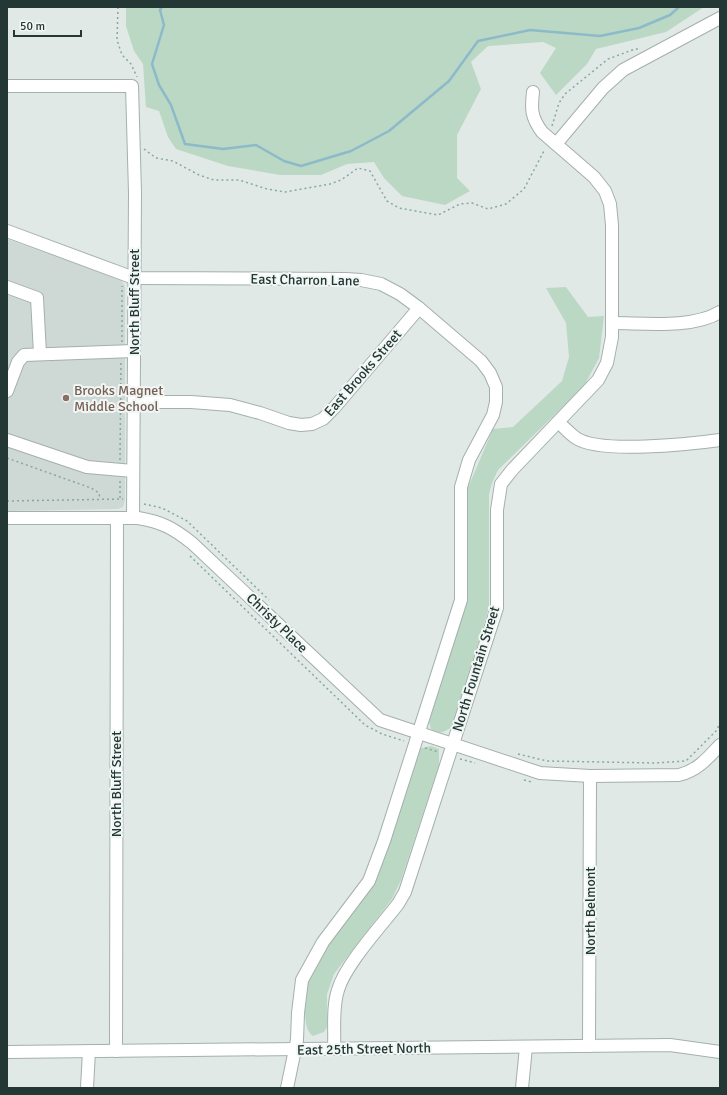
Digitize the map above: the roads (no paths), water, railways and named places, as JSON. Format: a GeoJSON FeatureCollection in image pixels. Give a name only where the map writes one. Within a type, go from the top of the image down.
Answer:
{"type":"FeatureCollection","features":[{"type":"Feature","properties":{"kind":"street"},"geometry":{"type":"LineString","coordinates":[[551,145],[603,88],[623,70],[720,18]]}},
{"type":"Feature","properties":{"kind":"street","name":"North Bluff Street"},"geometry":{"type":"LineString","coordinates":[[7,86],[132,86],[135,193],[133,518]]}},
{"type":"Feature","properties":{"kind":"street","name":"North Fountain Street"},"geometry":{"type":"LineString","coordinates":[[334,1049],[335,1007],[338,990],[346,971],[398,904],[405,892],[497,608],[497,510],[501,484],[512,470],[598,380],[607,363],[612,337],[612,225],[610,204],[605,190],[594,177],[551,145],[535,123],[531,108],[533,92]]}},
{"type":"Feature","properties":{"kind":"street","name":"East Charron Lane"},"geometry":{"type":"LineString","coordinates":[[7,231],[134,278],[361,280],[381,284],[400,294],[419,308],[481,361],[490,373],[496,387],[493,415],[469,460],[460,487],[461,600],[417,739]]}},
{"type":"Feature","properties":{"kind":"street"},"geometry":{"type":"LineString","coordinates":[[7,287],[37,298],[40,354]]}},
{"type":"Feature","properties":{"kind":"street","name":"East Brooks Street"},"geometry":{"type":"LineString","coordinates":[[134,402],[191,402],[230,406],[260,413],[289,423],[301,425],[312,424],[323,419],[334,408],[419,308]]}},
{"type":"Feature","properties":{"kind":"street"},"geometry":{"type":"LineString","coordinates":[[612,323],[694,322],[709,319],[720,312]]}},
{"type":"Feature","properties":{"kind":"street"},"geometry":{"type":"LineString","coordinates":[[7,391],[18,362],[24,356],[134,350]]}},
{"type":"Feature","properties":{"kind":"street"},"geometry":{"type":"LineString","coordinates":[[558,422],[577,438],[590,444],[608,446],[682,445],[720,440]]}},
{"type":"Feature","properties":{"kind":"street"},"geometry":{"type":"LineString","coordinates":[[7,440],[87,467],[133,471]]}},
{"type":"Feature","properties":{"kind":"street","name":"Christy Place"},"geometry":{"type":"LineString","coordinates":[[7,518],[133,518],[155,520],[173,527],[192,543],[380,720],[417,739],[451,750],[540,773],[590,776],[679,775],[688,773],[697,768],[720,745]]}},
{"type":"Feature","properties":{"kind":"street","name":"North Bluff Street"},"geometry":{"type":"LineString","coordinates":[[116,1051],[117,518]]}},
{"type":"Feature","properties":{"kind":"street"},"geometry":{"type":"LineString","coordinates":[[287,1088],[295,1050],[302,980],[324,942],[369,881],[384,841],[417,739]]}},
{"type":"Feature","properties":{"kind":"street","name":"North Belmont"},"geometry":{"type":"LineString","coordinates":[[589,1046],[590,776]]}},
{"type":"Feature","properties":{"kind":"street","name":"East 25th Street North"},"geometry":{"type":"LineString","coordinates":[[7,1052],[670,1045],[720,1052]]}},
{"type":"Feature","properties":{"kind":"street"},"geometry":{"type":"LineString","coordinates":[[522,1088],[526,1047]]}},
{"type":"Feature","properties":{"kind":"street"},"geometry":{"type":"LineString","coordinates":[[88,1088],[89,1051]]}},
{"type":"Feature","properties":{"kind":"waterway"},"geometry":{"type":"LineString","coordinates":[[162,7],[160,10],[164,25],[152,64],[159,85],[171,105],[185,144],[223,149],[256,145],[284,161],[301,166],[351,151],[389,131],[449,81],[478,41],[530,30],[600,36],[639,28],[670,15],[679,7]]}},
{"type":"Feature","properties":{"kind":"place","name":"Brooks Magnet Middle School"},"geometry":{"type":"Point","coordinates":[66,398]}}]}
